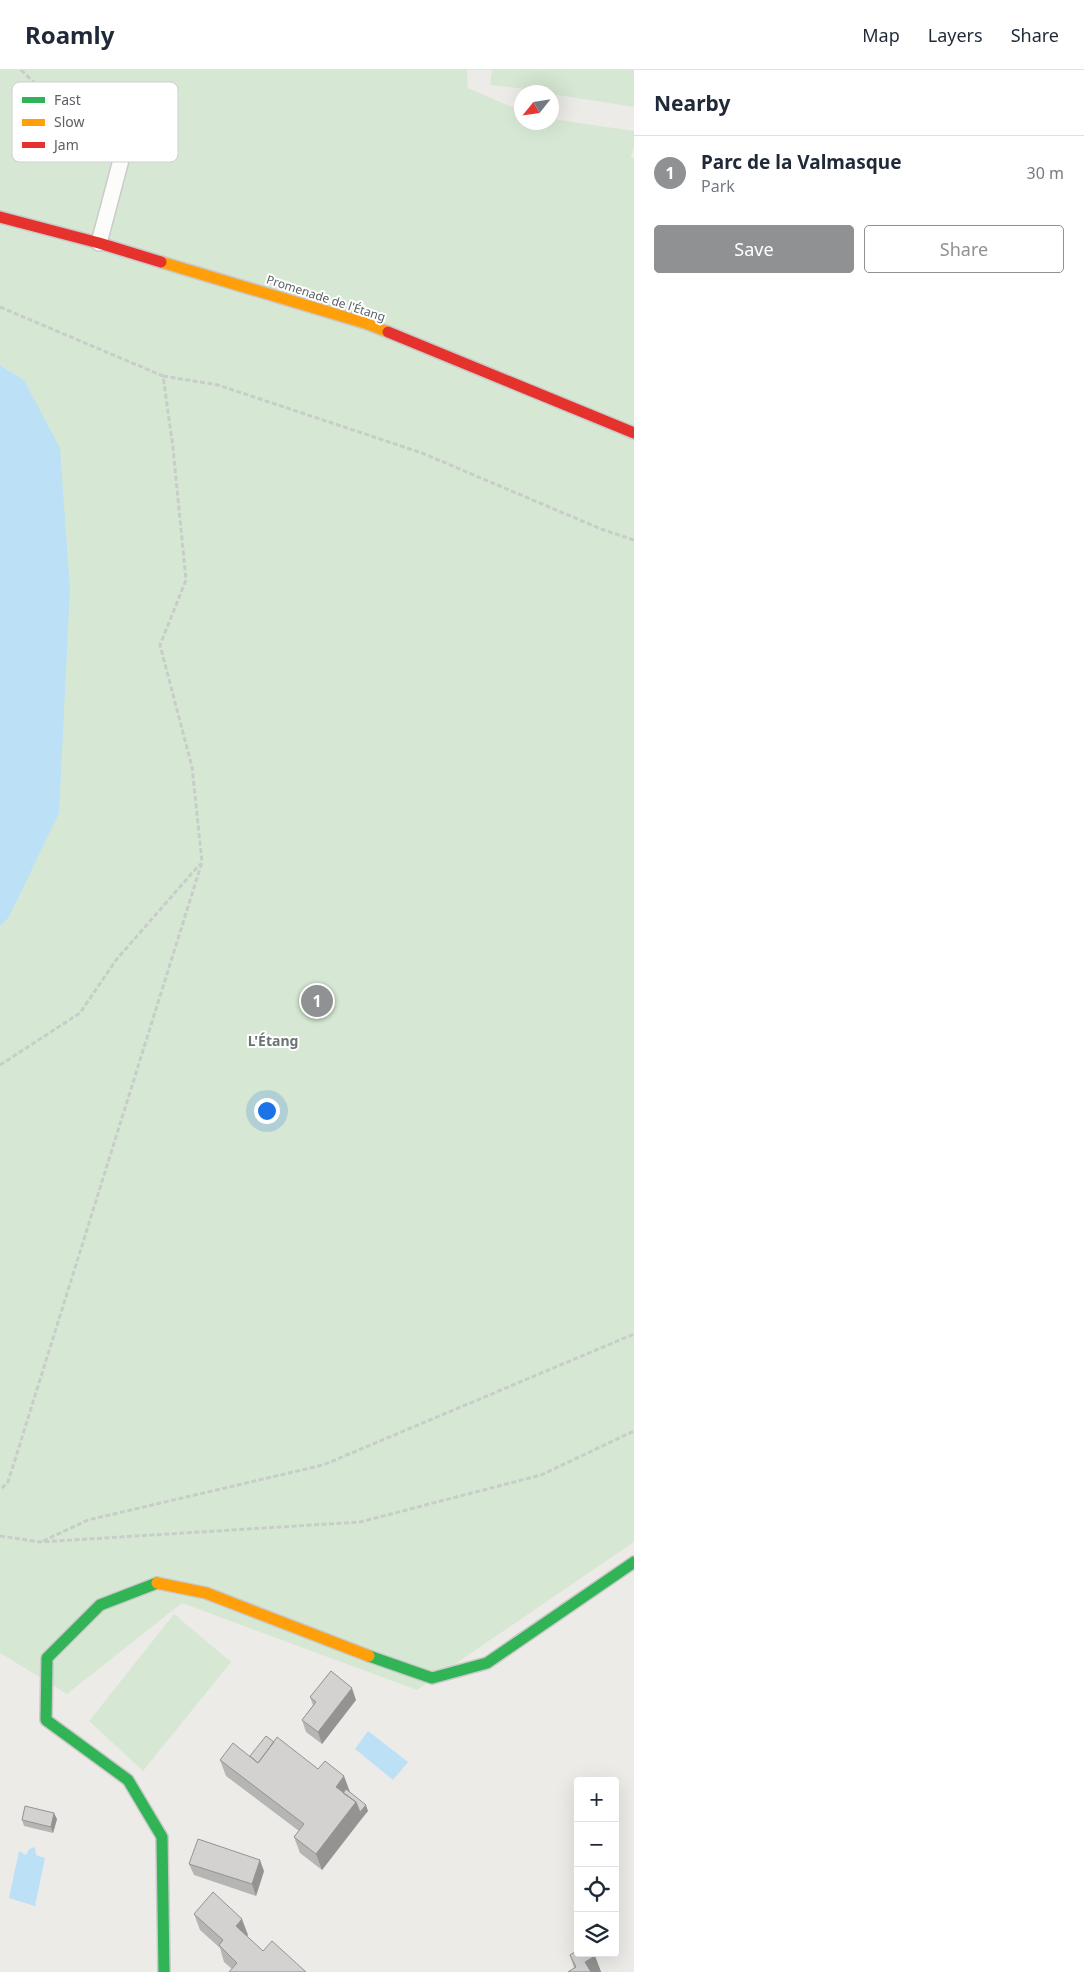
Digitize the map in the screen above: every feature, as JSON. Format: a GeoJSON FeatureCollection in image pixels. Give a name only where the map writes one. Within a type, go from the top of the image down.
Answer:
{"type":"FeatureCollection","features":[{"type":"Feature","properties":{"kind":"street","name":"Promenade de l'Étang"},"geometry":{"type":"LineString","coordinates":[[0,217],[99,243],[365,323],[634,433]]}},
{"type":"Feature","properties":{"kind":"street"},"geometry":{"type":"LineString","coordinates":[[164,1972],[162,1837],[128,1780],[46,1720],[47,1658],[100,1605],[157,1583],[206,1593],[344,1647],[432,1678],[487,1663],[634,1562]]}},
{"type":"Feature","properties":{"kind":"lane"},"geometry":{"type":"LineString","coordinates":[[99,243],[120,162]]}},
{"type":"Feature","properties":{"kind":"path"},"geometry":{"type":"LineString","coordinates":[[21,70],[34,82]]}},
{"type":"Feature","properties":{"kind":"path"},"geometry":{"type":"LineString","coordinates":[[0,308],[163,376],[218,384],[422,453],[601,529],[634,540]]}},
{"type":"Feature","properties":{"kind":"path"},"geometry":{"type":"LineString","coordinates":[[0,1490],[8,1482],[202,862],[192,767],[160,645],[186,580],[173,448],[163,376]]}},
{"type":"Feature","properties":{"kind":"path"},"geometry":{"type":"LineString","coordinates":[[0,1065],[80,1013],[116,960],[202,862]]}},
{"type":"Feature","properties":{"kind":"path"},"geometry":{"type":"LineString","coordinates":[[40,1542],[88,1520],[322,1465],[634,1334]]}},
{"type":"Feature","properties":{"kind":"path"},"geometry":{"type":"LineString","coordinates":[[0,1536],[40,1542],[360,1522],[541,1475],[634,1431]]}},
{"type":"Feature","properties":{"kind":"green space"},"geometry":{"type":"Polygon","coordinates":[[[0,70],[467,70],[468,88],[514,108],[514,130],[559,130],[559,120],[634,131],[634,146],[631,157],[634,159],[634,1542],[417,1690],[182,1603],[67,1694],[0,1653],[0,385],[10,371],[0,365],[0,70]]]}},
{"type":"Feature","properties":{"kind":"green space"},"geometry":{"type":"Polygon","coordinates":[[[492,70],[634,70],[634,107],[559,95],[559,85],[514,85],[514,88],[490,85],[492,70]]]}},
{"type":"Feature","properties":{"kind":"green space"},"geometry":{"type":"Polygon","coordinates":[[[174,1614],[231,1662],[143,1771],[89,1721],[174,1614]]]}},
{"type":"Feature","properties":{"kind":"water"},"geometry":{"type":"Polygon","coordinates":[[[0,365],[24,380],[60,448],[70,589],[59,813],[9,917],[0,926],[0,365]]]}},
{"type":"Feature","properties":{"kind":"water"},"geometry":{"type":"Polygon","coordinates":[[[368,1731],[408,1762],[393,1780],[355,1749],[368,1731]]]}},
{"type":"Feature","properties":{"kind":"water"},"geometry":{"type":"Polygon","coordinates":[[[35,1847],[36,1855],[45,1858],[35,1906],[9,1898],[19,1851],[26,1855],[29,1849],[35,1847]]]}},
{"type":"Feature","properties":{"kind":"building"},"geometry":{"type":"Polygon","coordinates":[[[331,1671],[352,1688],[318,1732],[302,1720],[316,1702],[310,1697],[331,1671]]]}},
{"type":"Feature","properties":{"kind":"building"},"geometry":{"type":"Polygon","coordinates":[[[266,1736],[274,1742],[258,1763],[250,1756],[266,1736]]]}},
{"type":"Feature","properties":{"kind":"building"},"geometry":{"type":"Polygon","coordinates":[[[277,1737],[318,1769],[325,1761],[344,1776],[336,1787],[356,1802],[316,1854],[294,1837],[304,1824],[220,1760],[233,1743],[258,1763],[277,1737]]]}},
{"type":"Feature","properties":{"kind":"building"},"geometry":{"type":"Polygon","coordinates":[[[346,1789],[366,1805],[360,1812],[356,1802],[343,1793],[346,1789]]]}},
{"type":"Feature","properties":{"kind":"building"},"geometry":{"type":"Polygon","coordinates":[[[25,1806],[54,1813],[51,1827],[22,1820],[25,1806]]]}},
{"type":"Feature","properties":{"kind":"building"},"geometry":{"type":"Polygon","coordinates":[[[198,1839],[260,1860],[252,1884],[189,1864],[198,1839]]]}},
{"type":"Feature","properties":{"kind":"building"},"geometry":{"type":"Polygon","coordinates":[[[213,1892],[242,1919],[236,1926],[263,1951],[272,1941],[306,1972],[229,1972],[237,1963],[219,1945],[223,1940],[194,1914],[213,1892]]]}},
{"type":"Feature","properties":{"kind":"building"},"geometry":{"type":"Polygon","coordinates":[[[574,1952],[574,1957],[593,1957],[585,1962],[591,1972],[568,1972],[576,1967],[570,1955],[574,1952]]]}},
{"type":"Feature","properties":{"kind":"traffic: fast"},"geometry":{"type":"LineString","coordinates":[[369,1656],[432,1678],[487,1663],[634,1562]]}},
{"type":"Feature","properties":{"kind":"traffic: fast"},"geometry":{"type":"LineString","coordinates":[[157,1583],[100,1605],[47,1658],[46,1720],[128,1780],[162,1837],[164,1972]]}},
{"type":"Feature","properties":{"kind":"traffic: slow"},"geometry":{"type":"LineString","coordinates":[[161,262],[365,323],[388,332]]}},
{"type":"Feature","properties":{"kind":"traffic: slow"},"geometry":{"type":"LineString","coordinates":[[157,1583],[206,1593],[369,1656]]}},
{"type":"Feature","properties":{"kind":"traffic: jam"},"geometry":{"type":"LineString","coordinates":[[0,217],[99,243],[161,262]]}},
{"type":"Feature","properties":{"kind":"traffic: jam"},"geometry":{"type":"LineString","coordinates":[[388,332],[634,433]]}},
{"type":"Feature","properties":{"kind":"place","name":"Parc de la Valmasque"},"geometry":{"type":"Point","coordinates":[317,1001]}},
{"type":"Feature","properties":{"kind":"district","name":"L'Étang"},"geometry":{"type":"Point","coordinates":[273,1040]}}]}
